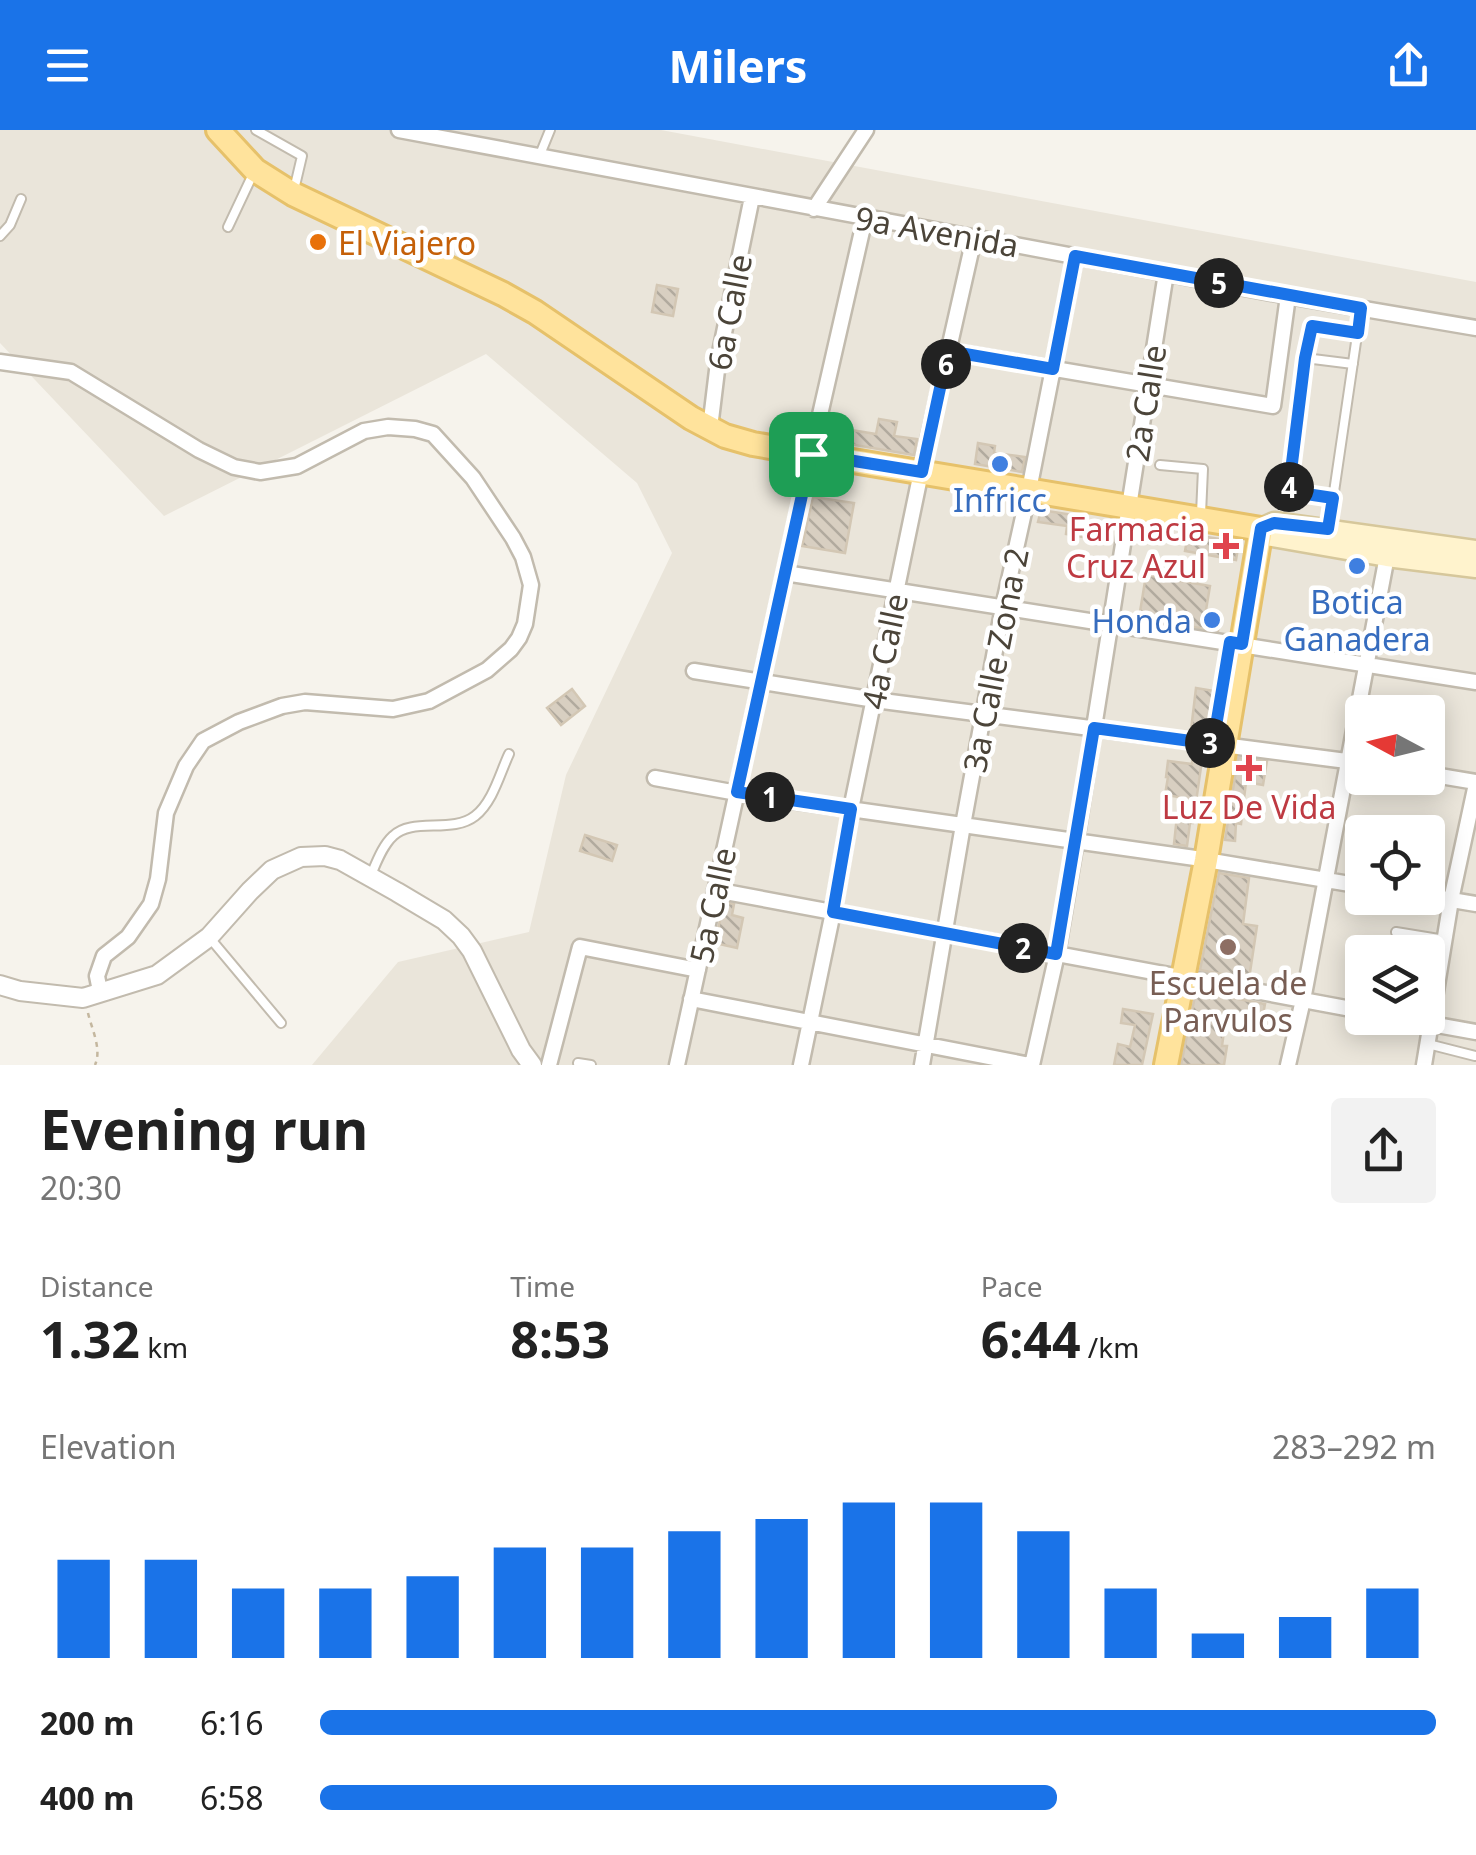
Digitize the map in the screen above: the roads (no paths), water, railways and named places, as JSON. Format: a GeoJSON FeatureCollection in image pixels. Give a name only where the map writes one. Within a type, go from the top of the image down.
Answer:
{"type":"FeatureCollection","features":[{"type":"Feature","properties":{"kind":"main road"},"geometry":{"type":"LineString","coordinates":[[218,130],[255,170],[293,194],[519,303],[725,436],[753,444],[1256,528],[1272,536],[1476,568]]}},
{"type":"Feature","properties":{"kind":"main road"},"geometry":{"type":"LineString","coordinates":[[1256,528],[1274,523],[1476,551]]}},
{"type":"Feature","properties":{"kind":"main road"},"geometry":{"type":"LineString","coordinates":[[1166,1065],[1256,528]]}},
{"type":"Feature","properties":{"kind":"main road"},"geometry":{"type":"LineString","coordinates":[[1157,1065],[1180,977]]}},
{"type":"Feature","properties":{"kind":"street","name":"9a Avenida"},"geometry":{"type":"LineString","coordinates":[[399,130],[1476,328]]}},
{"type":"Feature","properties":{"kind":"street"},"geometry":{"type":"LineString","coordinates":[[814,208],[866,130]]}},
{"type":"Feature","properties":{"kind":"street","name":"6a Calle"},"geometry":{"type":"LineString","coordinates":[[710,428],[718,362],[752,197]]}},
{"type":"Feature","properties":{"kind":"street","name":"5a Calle"},"geometry":{"type":"LineString","coordinates":[[677,1065],[865,218]]}},
{"type":"Feature","properties":{"kind":"street","name":"4a Calle"},"geometry":{"type":"LineString","coordinates":[[801,1065],[896,592],[974,238]]}},
{"type":"Feature","properties":{"kind":"street","name":"3a Calle Zona 2"},"geometry":{"type":"LineString","coordinates":[[922,1065],[1003,607],[1075,256]]}},
{"type":"Feature","properties":{"kind":"street","name":"2a Calle"},"geometry":{"type":"LineString","coordinates":[[1031,1065],[1076,841],[1166,273]]}},
{"type":"Feature","properties":{"kind":"street"},"geometry":{"type":"LineString","coordinates":[[948,351],[1272,406],[1288,296]]}},
{"type":"Feature","properties":{"kind":"street"},"geometry":{"type":"LineString","coordinates":[[0,362],[71,372],[234,468],[260,472],[297,466],[364,431],[388,427],[434,434],[474,478],[513,538],[532,585],[525,624],[511,649],[486,670],[429,701],[393,709],[305,702],[282,706],[238,722],[203,741],[186,766],[166,813],[151,904],[128,937],[104,956],[92,994]]}},
{"type":"Feature","properties":{"kind":"street"},"geometry":{"type":"LineString","coordinates":[[1364,695],[1388,556]]}},
{"type":"Feature","properties":{"kind":"street"},"geometry":{"type":"LineString","coordinates":[[784,573],[1476,682]]}},
{"type":"Feature","properties":{"kind":"street"},"geometry":{"type":"LineString","coordinates":[[694,671],[875,700],[1345,761]]}},
{"type":"Feature","properties":{"kind":"street"},"geometry":{"type":"LineString","coordinates":[[1445,777],[1476,783],[1445,940]]}},
{"type":"Feature","properties":{"kind":"street"},"geometry":{"type":"LineString","coordinates":[[656,778],[1345,883]]}},
{"type":"Feature","properties":{"kind":"street"},"geometry":{"type":"LineString","coordinates":[[1288,1065],[1348,795]]}},
{"type":"Feature","properties":{"kind":"street"},"geometry":{"type":"LineString","coordinates":[[0,984],[20,990],[92,994],[157,975],[209,937],[272,870],[290,860],[326,856],[340,860],[444,920],[461,936],[532,1065]]}},
{"type":"Feature","properties":{"kind":"street"},"geometry":{"type":"LineString","coordinates":[[715,890],[1345,1008]]}},
{"type":"Feature","properties":{"kind":"street"},"geometry":{"type":"LineString","coordinates":[[1445,899],[1476,904]]}},
{"type":"Feature","properties":{"kind":"street"},"geometry":{"type":"LineString","coordinates":[[549,1065],[580,947],[698,970]]}},
{"type":"Feature","properties":{"kind":"street"},"geometry":{"type":"LineString","coordinates":[[691,1000],[1031,1065]]}},
{"type":"Feature","properties":{"kind":"street"},"geometry":{"type":"LineString","coordinates":[[1445,1026],[1476,1032]]}},
{"type":"Feature","properties":{"kind":"street"},"geometry":{"type":"LineString","coordinates":[[1424,1065],[1429,1035]]}},
{"type":"Feature","properties":{"kind":"lane"},"geometry":{"type":"LineString","coordinates":[[538,156],[550,130]]}},
{"type":"Feature","properties":{"kind":"lane"},"geometry":{"type":"LineString","coordinates":[[259,131],[302,156],[293,194]]}},
{"type":"Feature","properties":{"kind":"lane"},"geometry":{"type":"LineString","coordinates":[[228,227],[255,170]]}},
{"type":"Feature","properties":{"kind":"lane"},"geometry":{"type":"LineString","coordinates":[[0,236],[10,225],[21,199]]}},
{"type":"Feature","properties":{"kind":"lane"},"geometry":{"type":"LineString","coordinates":[[1328,529],[1361,308]]}},
{"type":"Feature","properties":{"kind":"lane"},"geometry":{"type":"LineString","coordinates":[[1333,498],[1293,492],[1289,487],[1305,358],[1312,326],[1358,333]]}},
{"type":"Feature","properties":{"kind":"lane"},"geometry":{"type":"LineString","coordinates":[[1305,358],[1353,364]]}},
{"type":"Feature","properties":{"kind":"lane"},"geometry":{"type":"LineString","coordinates":[[1160,464],[1204,469],[1200,518]]}},
{"type":"Feature","properties":{"kind":"lane"},"geometry":{"type":"LineString","coordinates":[[370,877],[398,831],[462,824],[476,815],[485,806],[509,754]]}},
{"type":"Feature","properties":{"kind":"lane"},"geometry":{"type":"LineString","coordinates":[[1396,932],[1414,935]]}},
{"type":"Feature","properties":{"kind":"lane"},"geometry":{"type":"LineString","coordinates":[[209,937],[281,1023]]}},
{"type":"Feature","properties":{"kind":"lane"},"geometry":{"type":"LineString","coordinates":[[1428,1044],[1476,1056]]}},
{"type":"Feature","properties":{"kind":"lane"},"geometry":{"type":"LineString","coordinates":[[578,1063],[591,1065]]}},
{"type":"Feature","properties":{"kind":"place","name":"El Viajero"},"geometry":{"type":"Point","coordinates":[318,242]}},
{"type":"Feature","properties":{"kind":"place","name":"Infricc"},"geometry":{"type":"Point","coordinates":[1000,464]}},
{"type":"Feature","properties":{"kind":"place","name":"Farmacia Cruz Azul"},"geometry":{"type":"Point","coordinates":[1226,546]}},
{"type":"Feature","properties":{"kind":"place","name":"Botica Ganadera"},"geometry":{"type":"Point","coordinates":[1357,566]}},
{"type":"Feature","properties":{"kind":"place","name":"Honda"},"geometry":{"type":"Point","coordinates":[1212,620]}},
{"type":"Feature","properties":{"kind":"place","name":"Luz De Vida"},"geometry":{"type":"Point","coordinates":[1249,768]}},
{"type":"Feature","properties":{"kind":"place","name":"Escuela de Parvulos"},"geometry":{"type":"Point","coordinates":[1228,947]}}]}
